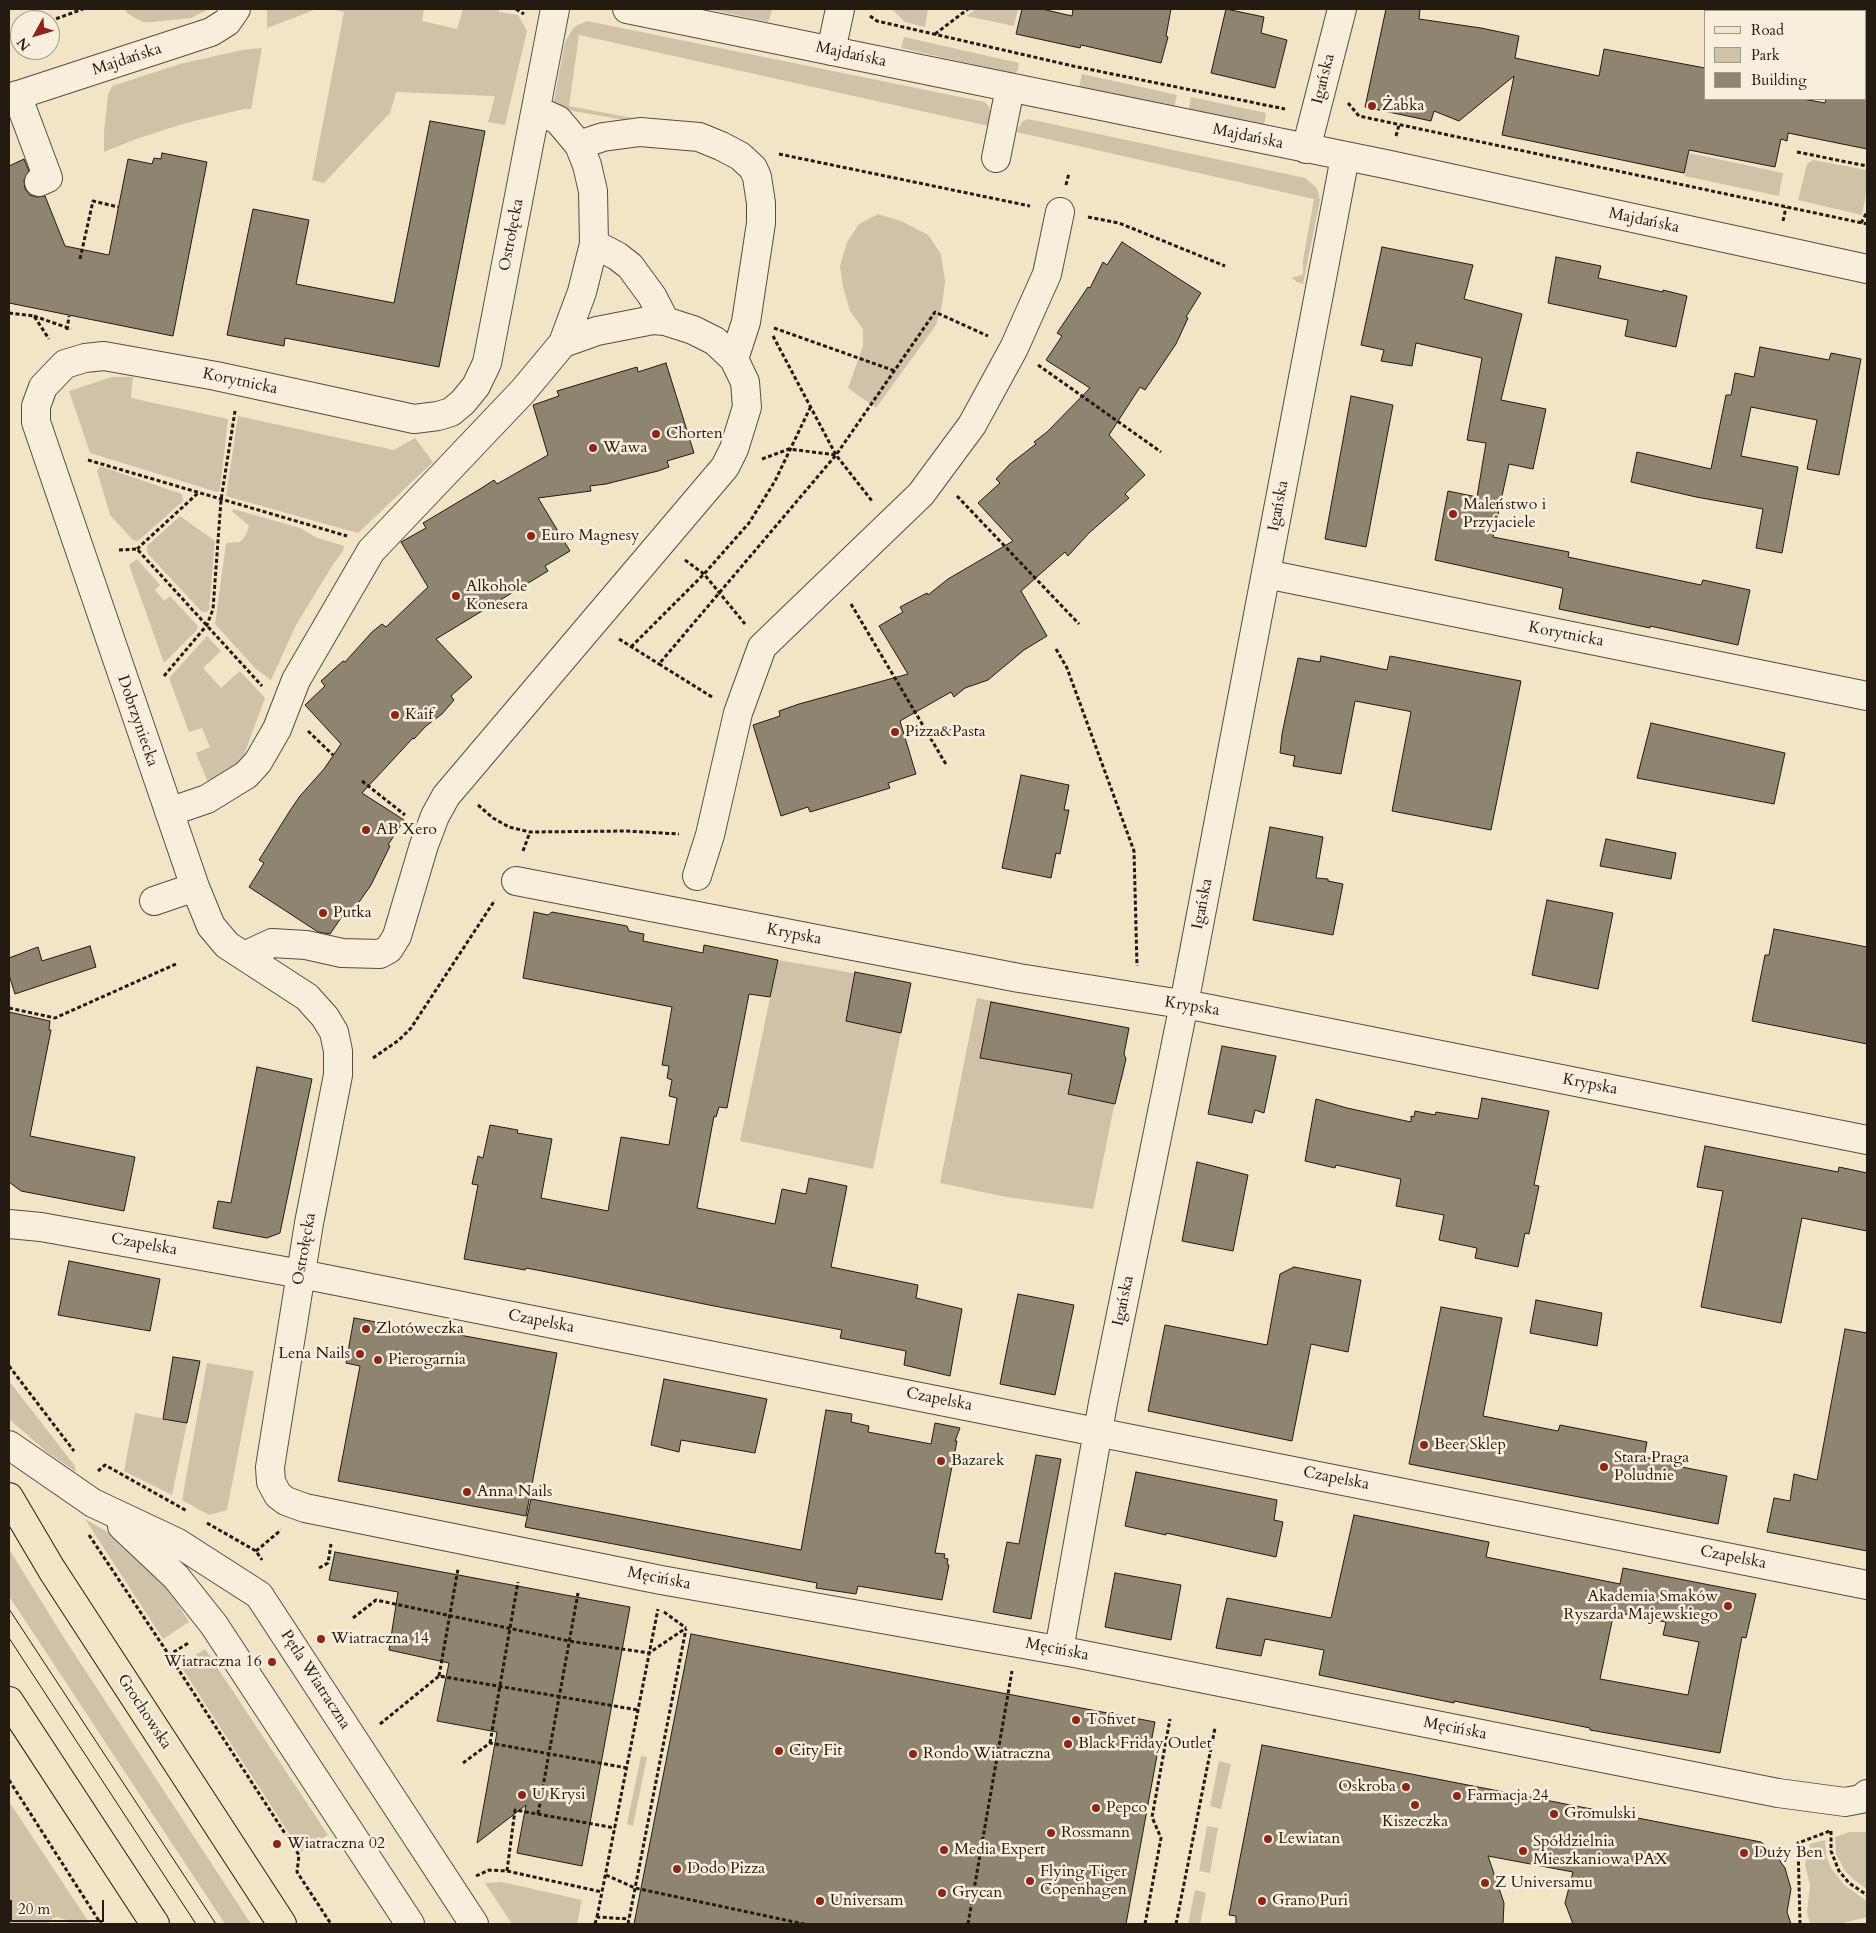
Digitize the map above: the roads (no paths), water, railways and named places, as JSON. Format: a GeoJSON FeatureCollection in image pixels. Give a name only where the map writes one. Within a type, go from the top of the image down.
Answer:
{"type":"FeatureCollection","features":[{"type":"Feature","properties":{"kind":"main road","name":"Grochowska"},"geometry":{"type":"LineString","coordinates":[[9,1497],[57,1578],[282,1924]]}},
{"type":"Feature","properties":{"kind":"main road"},"geometry":{"type":"LineString","coordinates":[[9,1701],[156,1924]]}},
{"type":"Feature","properties":{"kind":"street","name":"Majdańska"},"geometry":{"type":"LineString","coordinates":[[13,97],[211,32],[227,22],[236,9]]}},
{"type":"Feature","properties":{"kind":"street","name":"Ostrołęcka"},"geometry":{"type":"LineString","coordinates":[[414,420],[451,412],[463,402],[476,386],[487,363],[555,9]]}},
{"type":"Feature","properties":{"kind":"street","name":"Majdańska"},"geometry":{"type":"LineString","coordinates":[[627,9],[1390,165],[1867,269]]}},
{"type":"Feature","properties":{"kind":"street","name":"Igańska"},"geometry":{"type":"LineString","coordinates":[[1306,148],[1342,9]]}},
{"type":"Feature","properties":{"kind":"street"},"geometry":{"type":"LineString","coordinates":[[831,51],[852,11]]}},
{"type":"Feature","properties":{"kind":"street"},"geometry":{"type":"LineString","coordinates":[[996,158],[1010,88]]}},
{"type":"Feature","properties":{"kind":"street"},"geometry":{"type":"LineString","coordinates":[[13,97],[48,178],[39,182]]}},
{"type":"Feature","properties":{"kind":"street"},"geometry":{"type":"LineString","coordinates":[[169,812],[207,799],[246,775],[258,762],[276,729],[296,680],[371,550],[510,404],[563,343],[582,292],[594,244],[592,192],[587,165],[579,145],[558,120],[536,110]]}},
{"type":"Feature","properties":{"kind":"street"},"geometry":{"type":"LineString","coordinates":[[579,145],[603,138],[640,132],[699,137],[740,156],[753,168],[757,177],[762,203],[756,324],[734,359]]}},
{"type":"Feature","properties":{"kind":"street","name":"Igańska"},"geometry":{"type":"LineString","coordinates":[[1059,1650],[1098,1431],[1184,1004],[1345,157]]}},
{"type":"Feature","properties":{"kind":"street"},"geometry":{"type":"LineString","coordinates":[[696,876],[710,835],[738,713],[762,647],[921,494],[972,425],[1014,348],[1047,274],[1060,212]]}},
{"type":"Feature","properties":{"kind":"street"},"geometry":{"type":"LineString","coordinates":[[594,244],[617,256],[630,266],[652,296],[666,321]]}},
{"type":"Feature","properties":{"kind":"street"},"geometry":{"type":"LineString","coordinates":[[244,956],[272,943],[306,945],[342,953],[380,954],[389,949],[397,936],[424,845],[435,816],[456,781],[725,467],[734,449],[747,407],[745,382],[734,359],[715,341],[693,330],[666,321],[653,320],[597,331],[563,343]]}},
{"type":"Feature","properties":{"kind":"street","name":"Korytnicka"},"geometry":{"type":"LineString","coordinates":[[65,364],[85,358],[104,356],[118,358],[216,376],[414,420]]}},
{"type":"Feature","properties":{"kind":"street","name":"Dobrzyniecka"},"geometry":{"type":"LineString","coordinates":[[65,364],[43,387],[36,406],[36,422],[169,812],[210,926],[227,945],[307,997],[325,1017],[334,1032]]}},
{"type":"Feature","properties":{"kind":"street","name":"Korytnicka"},"geometry":{"type":"LineString","coordinates":[[1266,574],[1867,696]]}},
{"type":"Feature","properties":{"kind":"street","name":"Krypska"},"geometry":{"type":"LineString","coordinates":[[519,869],[1019,978],[1184,1004],[1867,1140]]}},
{"type":"Feature","properties":{"kind":"street"},"geometry":{"type":"LineString","coordinates":[[154,901],[195,887]]}},
{"type":"Feature","properties":{"kind":"street","name":"Ostrołęcka"},"geometry":{"type":"LineString","coordinates":[[270,1467],[301,1274],[338,1075],[338,1052],[334,1032]]}},
{"type":"Feature","properties":{"kind":"street","name":"Czapelska"},"geometry":{"type":"LineString","coordinates":[[9,1224],[42,1227],[301,1274],[1867,1585]]}},
{"type":"Feature","properties":{"kind":"street","name":"Pętla Wiatraczna"},"geometry":{"type":"LineString","coordinates":[[9,1445],[132,1534],[176,1577],[214,1626],[410,1924]]}},
{"type":"Feature","properties":{"kind":"street","name":"Męcińska"},"geometry":{"type":"LineString","coordinates":[[270,1467],[271,1482],[278,1495],[286,1501],[305,1508],[661,1580],[1059,1650],[1759,1789],[1834,1801],[1852,1801],[1867,1794]]}},
{"type":"Feature","properties":{"kind":"street","name":"Pętla Wiatraczna"},"geometry":{"type":"LineString","coordinates":[[85,1499],[178,1543],[259,1594],[474,1924]]}},
{"type":"Feature","properties":{"kind":"tram line"},"geometry":{"type":"LineString","coordinates":[[9,1609],[216,1924]]}},
{"type":"Feature","properties":{"kind":"tram line"},"geometry":{"type":"LineString","coordinates":[[9,1638],[196,1924]]}},
{"type":"Feature","properties":{"kind":"place","name":"Żabka"},"geometry":{"type":"Point","coordinates":[1372,106]}},
{"type":"Feature","properties":{"kind":"place","name":"Chorten"},"geometry":{"type":"Point","coordinates":[656,434]}},
{"type":"Feature","properties":{"kind":"place","name":"Wawa"},"geometry":{"type":"Point","coordinates":[593,448]}},
{"type":"Feature","properties":{"kind":"place","name":"Maleństwo i Przyjaciele"},"geometry":{"type":"Point","coordinates":[1453,514]}},
{"type":"Feature","properties":{"kind":"place","name":"Euro Magnesy"},"geometry":{"type":"Point","coordinates":[531,536]}},
{"type":"Feature","properties":{"kind":"place","name":"Alkohole Konesera"},"geometry":{"type":"Point","coordinates":[456,596]}},
{"type":"Feature","properties":{"kind":"place","name":"Kaif"},"geometry":{"type":"Point","coordinates":[395,715]}},
{"type":"Feature","properties":{"kind":"place","name":"Pizza&Pasta"},"geometry":{"type":"Point","coordinates":[895,732]}},
{"type":"Feature","properties":{"kind":"place","name":"AB Xero"},"geometry":{"type":"Point","coordinates":[366,830]}},
{"type":"Feature","properties":{"kind":"place","name":"Putka"},"geometry":{"type":"Point","coordinates":[323,913]}},
{"type":"Feature","properties":{"kind":"place","name":"Zlotóweczka"},"geometry":{"type":"Point","coordinates":[366,1329]}},
{"type":"Feature","properties":{"kind":"place","name":"Lena Nails"},"geometry":{"type":"Point","coordinates":[360,1354]}},
{"type":"Feature","properties":{"kind":"place","name":"Pierogarnia"},"geometry":{"type":"Point","coordinates":[378,1360]}},
{"type":"Feature","properties":{"kind":"place","name":"Beer Sklep"},"geometry":{"type":"Point","coordinates":[1424,1445]}},
{"type":"Feature","properties":{"kind":"place","name":"Bazarek"},"geometry":{"type":"Point","coordinates":[941,1461]}},
{"type":"Feature","properties":{"kind":"place","name":"Stara Praga Poludnie"},"geometry":{"type":"Point","coordinates":[1604,1467]}},
{"type":"Feature","properties":{"kind":"place","name":"Anna Nails"},"geometry":{"type":"Point","coordinates":[467,1492]}},
{"type":"Feature","properties":{"kind":"place","name":"Akademia Smaków Ryszarda Majewskiego"},"geometry":{"type":"Point","coordinates":[1728,1606]}},
{"type":"Feature","properties":{"kind":"place","name":"Wiatraczna 14"},"geometry":{"type":"Point","coordinates":[321,1639]}},
{"type":"Feature","properties":{"kind":"place","name":"Wiatraczna 16"},"geometry":{"type":"Point","coordinates":[272,1662]}},
{"type":"Feature","properties":{"kind":"place","name":"Tofivet"},"geometry":{"type":"Point","coordinates":[1076,1720]}},
{"type":"Feature","properties":{"kind":"place","name":"Black Friday Outlet"},"geometry":{"type":"Point","coordinates":[1068,1744]}},
{"type":"Feature","properties":{"kind":"place","name":"City Fit"},"geometry":{"type":"Point","coordinates":[779,1751]}},
{"type":"Feature","properties":{"kind":"place","name":"Rondo Wiatraczna"},"geometry":{"type":"Point","coordinates":[913,1754]}},
{"type":"Feature","properties":{"kind":"place","name":"Oskroba"},"geometry":{"type":"Point","coordinates":[1406,1787]}},
{"type":"Feature","properties":{"kind":"place","name":"U Krysi"},"geometry":{"type":"Point","coordinates":[522,1795]}},
{"type":"Feature","properties":{"kind":"place","name":"Farmacja 24"},"geometry":{"type":"Point","coordinates":[1457,1796]}},
{"type":"Feature","properties":{"kind":"place","name":"Kiszeczka"},"geometry":{"type":"Point","coordinates":[1415,1805]}},
{"type":"Feature","properties":{"kind":"place","name":"Pepco"},"geometry":{"type":"Point","coordinates":[1096,1808]}},
{"type":"Feature","properties":{"kind":"place","name":"Gromulski"},"geometry":{"type":"Point","coordinates":[1554,1814]}},
{"type":"Feature","properties":{"kind":"place","name":"Rossmann"},"geometry":{"type":"Point","coordinates":[1051,1833]}},
{"type":"Feature","properties":{"kind":"place","name":"Lewiatan"},"geometry":{"type":"Point","coordinates":[1268,1839]}},
{"type":"Feature","properties":{"kind":"place","name":"Wiatraczna 02"},"geometry":{"type":"Point","coordinates":[277,1844]}},
{"type":"Feature","properties":{"kind":"place","name":"Media Expert"},"geometry":{"type":"Point","coordinates":[944,1850]}},
{"type":"Feature","properties":{"kind":"place","name":"Spółdzielnia Mieszkaniowa PAX"},"geometry":{"type":"Point","coordinates":[1523,1851]}},
{"type":"Feature","properties":{"kind":"place","name":"Duży Ben"},"geometry":{"type":"Point","coordinates":[1744,1853]}},
{"type":"Feature","properties":{"kind":"place","name":"Dodo Pizza"},"geometry":{"type":"Point","coordinates":[677,1869]}},
{"type":"Feature","properties":{"kind":"place","name":"Flying Tiger Copenhagen"},"geometry":{"type":"Point","coordinates":[1030,1881]}},
{"type":"Feature","properties":{"kind":"place","name":"Z Universamu"},"geometry":{"type":"Point","coordinates":[1485,1883]}},
{"type":"Feature","properties":{"kind":"place","name":"Grycan"},"geometry":{"type":"Point","coordinates":[942,1893]}},
{"type":"Feature","properties":{"kind":"place","name":"Universam"},"geometry":{"type":"Point","coordinates":[820,1901]}},
{"type":"Feature","properties":{"kind":"place","name":"Grano Puri"},"geometry":{"type":"Point","coordinates":[1262,1901]}}]}
